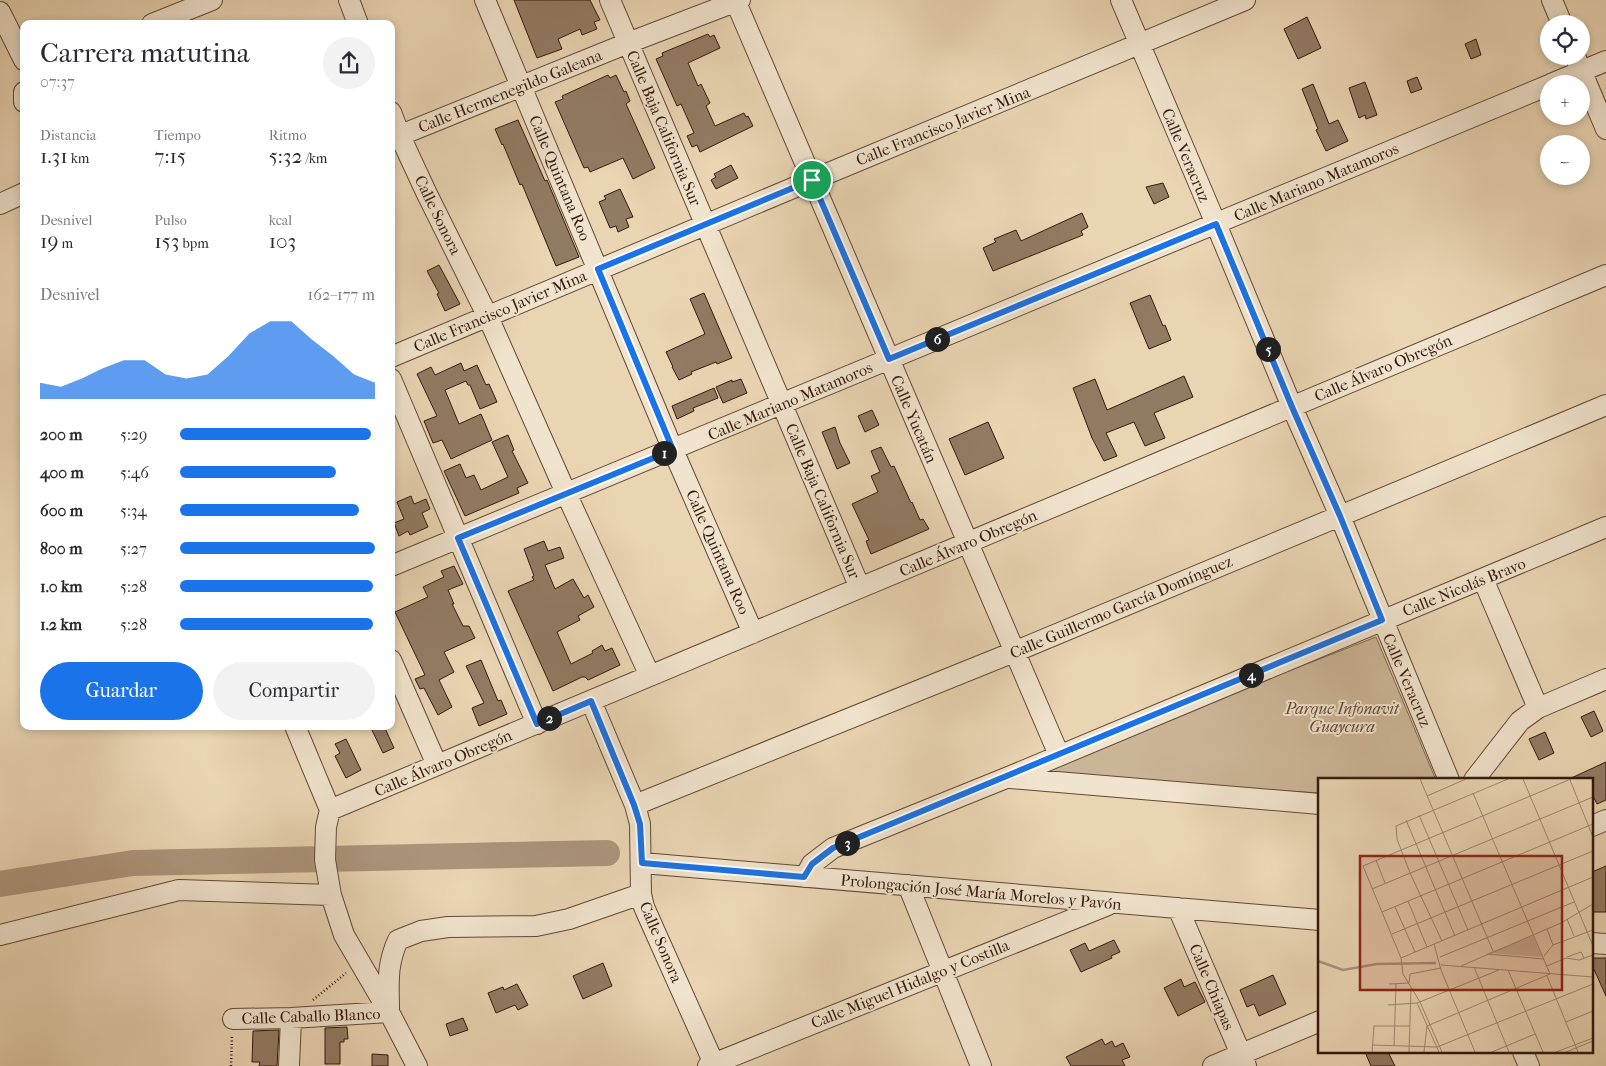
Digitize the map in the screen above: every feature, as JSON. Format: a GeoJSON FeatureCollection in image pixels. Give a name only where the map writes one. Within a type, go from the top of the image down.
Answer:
{"type":"FeatureCollection","features":[{"type":"Feature","properties":{"kind":"street"},"geometry":{"type":"LineString","coordinates":[[160,20],[212,0]]}},
{"type":"Feature","properties":{"kind":"street"},"geometry":{"type":"LineString","coordinates":[[349,0],[356,20]]}},
{"type":"Feature","properties":{"kind":"street","name":"Calle Quintana Roo"},"geometry":{"type":"LineString","coordinates":[[485,0],[673,450],[753,633]]}},
{"type":"Feature","properties":{"kind":"street","name":"Calle Baja California Sur"},"geometry":{"type":"LineString","coordinates":[[610,0],[860,588]]}},
{"type":"Feature","properties":{"kind":"street","name":"Calle Veracruz"},"geometry":{"type":"LineString","coordinates":[[1121,0],[1292,407],[1340,516],[1448,778]]}},
{"type":"Feature","properties":{"kind":"street","name":"Calle Francisco Javier Mina"},"geometry":{"type":"LineString","coordinates":[[395,355],[1245,0]]}},
{"type":"Feature","properties":{"kind":"street"},"geometry":{"type":"LineString","coordinates":[[1552,0],[1558,15]]}},
{"type":"Feature","properties":{"kind":"street","name":"Calle Hermenegildo Galeana"},"geometry":{"type":"LineString","coordinates":[[396,138],[628,43],[737,1]]}},
{"type":"Feature","properties":{"kind":"street","name":"Calle Yucatán"},"geometry":{"type":"LineString","coordinates":[[737,1],[1058,756]]}},
{"type":"Feature","properties":{"kind":"street"},"geometry":{"type":"LineString","coordinates":[[0,12],[20,52]]}},
{"type":"Feature","properties":{"kind":"street","name":"Calle Mariano Matamoros"},"geometry":{"type":"LineString","coordinates":[[1590,63],[1606,61]]}},
{"type":"Feature","properties":{"kind":"street","name":"Calle Mariano Matamoros"},"geometry":{"type":"LineString","coordinates":[[1563,75],[1577,65]]}},
{"type":"Feature","properties":{"kind":"street"},"geometry":{"type":"LineString","coordinates":[[1578,65],[1606,129]]}},
{"type":"Feature","properties":{"kind":"street","name":"Calle Mariano Matamoros"},"geometry":{"type":"LineString","coordinates":[[395,564],[1540,88]]}},
{"type":"Feature","properties":{"kind":"street","name":"Calle Sonora"},"geometry":{"type":"LineString","coordinates":[[396,138],[488,317],[650,676]]}},
{"type":"Feature","properties":{"kind":"street"},"geometry":{"type":"LineString","coordinates":[[0,204],[20,195]]}},
{"type":"Feature","properties":{"kind":"street","name":"Calle Álvaro Obregón"},"geometry":{"type":"LineString","coordinates":[[330,810],[1606,275]]}},
{"type":"Feature","properties":{"kind":"street"},"geometry":{"type":"LineString","coordinates":[[395,388],[537,724]]}},
{"type":"Feature","properties":{"kind":"street","name":"Calle Guillermo García Domínguez"},"geometry":{"type":"LineString","coordinates":[[634,805],[1014,652],[1606,405]]}},
{"type":"Feature","properties":{"kind":"street","name":"Calle Nicolás Bravo"},"geometry":{"type":"LineString","coordinates":[[804,877],[812,864],[833,848],[1006,778],[1606,526]]}},
{"type":"Feature","properties":{"kind":"street"},"geometry":{"type":"LineString","coordinates":[[1483,579],[1538,708]]}},
{"type":"Feature","properties":{"kind":"street"},"geometry":{"type":"LineString","coordinates":[[395,669],[437,765]]}},
{"type":"Feature","properties":{"kind":"street"},"geometry":{"type":"LineString","coordinates":[[1476,778],[1520,721],[1538,708],[1606,679]]}},
{"type":"Feature","properties":{"kind":"street","name":"Calle Sonora"},"geometry":{"type":"LineString","coordinates":[[591,701],[640,824],[641,894],[644,907],[712,1065]]}},
{"type":"Feature","properties":{"kind":"street"},"geometry":{"type":"LineString","coordinates":[[297,730],[330,810],[326,827],[325,860],[331,895],[344,935],[389,1012]]}},
{"type":"Feature","properties":{"kind":"street"},"geometry":{"type":"LineString","coordinates":[[1006,778],[1318,804]]}},
{"type":"Feature","properties":{"kind":"street"},"geometry":{"type":"LineString","coordinates":[[1594,825],[1606,820]]}},
{"type":"Feature","properties":{"kind":"street","name":"Prolongación José María Morelos y Pavón"},"geometry":{"type":"LineString","coordinates":[[642,863],[1318,920]]}},
{"type":"Feature","properties":{"kind":"street"},"geometry":{"type":"LineString","coordinates":[[908,885],[981,1066]]}},
{"type":"Feature","properties":{"kind":"street"},"geometry":{"type":"LineString","coordinates":[[0,934],[179,890],[331,895]]}},
{"type":"Feature","properties":{"kind":"street"},"geometry":{"type":"LineString","coordinates":[[389,1012],[388,981],[390,957],[398,940],[421,931],[448,927],[536,926],[569,919],[641,894]]}},
{"type":"Feature","properties":{"kind":"street","name":"Calle Miguel Hidalgo y Costilla"},"geometry":{"type":"LineString","coordinates":[[712,1065],[1112,903]]}},
{"type":"Feature","properties":{"kind":"street","name":"Calle Chiapas"},"geometry":{"type":"LineString","coordinates":[[1178,908],[1244,1060]]}},
{"type":"Feature","properties":{"kind":"street","name":"Calle Caballo Blanco"},"geometry":{"type":"LineString","coordinates":[[233,1018],[291,1018],[389,1012],[416,1066]]}},
{"type":"Feature","properties":{"kind":"street"},"geometry":{"type":"LineString","coordinates":[[289,1066],[291,1018]]}},
{"type":"Feature","properties":{"kind":"street"},"geometry":{"type":"LineString","coordinates":[[1213,1066],[1244,1060],[1318,1022]]}},
{"type":"Feature","properties":{"kind":"street"},"geometry":{"type":"LineString","coordinates":[[405,1066],[406,1045]]}},
{"type":"Feature","properties":{"kind":"street"},"geometry":{"type":"LineString","coordinates":[[1524,1054],[1529,1066]]}},
{"type":"Feature","properties":{"kind":"path"},"geometry":{"type":"LineString","coordinates":[[291,1018],[360,962]]}},
{"type":"Feature","properties":{"kind":"path"},"geometry":{"type":"LineString","coordinates":[[231,1066],[233,1018]]}},
{"type":"Feature","properties":{"kind":"green space","name":"Parque Infonavit Guaycura"},"geometry":{"type":"Polygon","coordinates":[[[1376,637],[1435,778],[1318,778],[1318,793],[1021,775],[1376,637]]]}},
{"type":"Feature","properties":{"kind":"building"},"geometry":{"type":"Polygon","coordinates":[[[514,0],[590,0],[600,20],[594,22],[597,29],[582,35],[580,29],[558,39],[562,49],[537,58],[514,0]]]}},
{"type":"Feature","properties":{"kind":"building"},"geometry":{"type":"Polygon","coordinates":[[[1307,17],[1321,48],[1298,59],[1284,29],[1307,17]]]}},
{"type":"Feature","properties":{"kind":"building"},"geometry":{"type":"Polygon","coordinates":[[[708,34],[710,37],[714,35],[720,48],[688,63],[698,86],[701,84],[710,103],[706,106],[715,126],[744,113],[746,117],[748,116],[753,126],[700,152],[697,145],[692,147],[687,136],[694,133],[681,104],[677,106],[656,59],[663,56],[662,53],[708,34]]]}},
{"type":"Feature","properties":{"kind":"building"},"geometry":{"type":"Polygon","coordinates":[[[1476,39],[1481,55],[1471,59],[1465,44],[1476,39]]]}},
{"type":"Feature","properties":{"kind":"building"},"geometry":{"type":"Polygon","coordinates":[[[608,75],[610,78],[616,75],[624,92],[626,91],[630,101],[626,104],[655,168],[633,179],[623,158],[590,172],[588,167],[584,168],[555,102],[563,99],[562,96],[608,75]]]}},
{"type":"Feature","properties":{"kind":"building"},"geometry":{"type":"Polygon","coordinates":[[[1417,77],[1422,89],[1411,93],[1407,81],[1417,77]]]}},
{"type":"Feature","properties":{"kind":"building"},"geometry":{"type":"Polygon","coordinates":[[[1365,82],[1377,115],[1366,119],[1365,115],[1359,118],[1349,88],[1365,82]]]}},
{"type":"Feature","properties":{"kind":"building"},"geometry":{"type":"Polygon","coordinates":[[[1313,84],[1329,124],[1338,120],[1348,141],[1326,151],[1316,130],[1318,129],[1302,89],[1313,84]]]}},
{"type":"Feature","properties":{"kind":"building"},"geometry":{"type":"Polygon","coordinates":[[[518,120],[545,181],[547,180],[579,257],[556,266],[522,184],[520,185],[495,129],[518,120]]]}},
{"type":"Feature","properties":{"kind":"building"},"geometry":{"type":"Polygon","coordinates":[[[731,165],[738,178],[716,189],[711,180],[716,177],[714,174],[731,165]]]}},
{"type":"Feature","properties":{"kind":"building"},"geometry":{"type":"Polygon","coordinates":[[[1163,183],[1169,197],[1154,204],[1146,187],[1163,183]]]}},
{"type":"Feature","properties":{"kind":"building"},"geometry":{"type":"Polygon","coordinates":[[[620,189],[633,217],[626,219],[629,227],[618,232],[616,226],[610,228],[599,202],[606,199],[604,196],[620,189]]]}},
{"type":"Feature","properties":{"kind":"building"},"geometry":{"type":"Polygon","coordinates":[[[1082,213],[1088,227],[1081,231],[1083,235],[993,271],[983,248],[996,242],[994,239],[1016,230],[1021,241],[1082,213]]]}},
{"type":"Feature","properties":{"kind":"building"},"geometry":{"type":"Polygon","coordinates":[[[439,265],[460,304],[445,311],[437,294],[439,293],[427,271],[439,265]]]}},
{"type":"Feature","properties":{"kind":"building"},"geometry":{"type":"Polygon","coordinates":[[[704,293],[732,358],[691,372],[692,374],[679,380],[666,352],[705,334],[690,299],[704,293]]]}},
{"type":"Feature","properties":{"kind":"building"},"geometry":{"type":"Polygon","coordinates":[[[1150,295],[1171,340],[1149,349],[1130,303],[1150,295]]]}},
{"type":"Feature","properties":{"kind":"building"},"geometry":{"type":"Polygon","coordinates":[[[461,363],[464,371],[477,365],[486,385],[489,384],[497,402],[480,409],[470,385],[466,381],[445,390],[459,424],[481,414],[492,440],[451,459],[442,440],[433,443],[424,421],[437,416],[417,374],[431,367],[435,375],[461,363]]]}},
{"type":"Feature","properties":{"kind":"building"},"geometry":{"type":"Polygon","coordinates":[[[1184,376],[1193,397],[1154,413],[1165,438],[1145,446],[1134,422],[1106,433],[1117,456],[1104,461],[1092,438],[1073,388],[1095,379],[1107,410],[1184,376]]]}},
{"type":"Feature","properties":{"kind":"building"},"geometry":{"type":"Polygon","coordinates":[[[741,379],[747,393],[723,403],[716,387],[732,380],[732,382],[741,379]]]}},
{"type":"Feature","properties":{"kind":"building"},"geometry":{"type":"Polygon","coordinates":[[[714,388],[718,398],[693,408],[694,411],[677,419],[672,406],[714,388]]]}},
{"type":"Feature","properties":{"kind":"building"},"geometry":{"type":"Polygon","coordinates":[[[872,410],[879,425],[865,432],[858,416],[872,410]]]}},
{"type":"Feature","properties":{"kind":"building"},"geometry":{"type":"Polygon","coordinates":[[[988,422],[1004,458],[965,475],[949,439],[988,422]]]}},
{"type":"Feature","properties":{"kind":"building"},"geometry":{"type":"Polygon","coordinates":[[[835,427],[840,443],[850,463],[837,469],[822,432],[835,427]]]}},
{"type":"Feature","properties":{"kind":"building"},"geometry":{"type":"Polygon","coordinates":[[[508,435],[514,450],[512,451],[528,483],[517,488],[519,493],[465,516],[444,471],[460,464],[466,478],[474,475],[481,490],[508,477],[492,442],[508,435]]]}},
{"type":"Feature","properties":{"kind":"building"},"geometry":{"type":"Polygon","coordinates":[[[881,447],[891,467],[894,466],[920,520],[923,519],[929,529],[871,554],[866,541],[869,540],[852,504],[878,492],[871,476],[880,472],[871,451],[881,447]]]}},
{"type":"Feature","properties":{"kind":"building"},"geometry":{"type":"Polygon","coordinates":[[[411,496],[414,504],[426,499],[430,509],[422,513],[428,527],[410,535],[408,531],[399,536],[395,523],[404,519],[397,502],[411,496]]]}},
{"type":"Feature","properties":{"kind":"building"},"geometry":{"type":"Polygon","coordinates":[[[544,541],[548,551],[560,547],[564,558],[545,565],[555,589],[573,579],[584,598],[588,595],[594,607],[578,616],[580,620],[557,632],[571,664],[593,653],[592,651],[602,645],[605,651],[612,648],[620,665],[588,680],[582,677],[553,691],[508,591],[534,580],[524,549],[544,541]]]}},
{"type":"Feature","properties":{"kind":"building"},"geometry":{"type":"Polygon","coordinates":[[[454,566],[463,584],[448,590],[454,604],[452,604],[463,626],[469,626],[475,638],[444,652],[454,672],[439,680],[452,707],[438,715],[424,688],[420,689],[415,679],[425,675],[395,612],[428,597],[423,587],[444,577],[441,571],[454,566]]]}},
{"type":"Feature","properties":{"kind":"building"},"geometry":{"type":"Polygon","coordinates":[[[481,660],[498,701],[501,700],[507,714],[479,726],[472,708],[484,703],[466,666],[481,660]]]}},
{"type":"Feature","properties":{"kind":"building"},"geometry":{"type":"Polygon","coordinates":[[[1594,711],[1603,731],[1591,737],[1581,717],[1594,711]]]}},
{"type":"Feature","properties":{"kind":"building"},"geometry":{"type":"Polygon","coordinates":[[[372,730],[386,730],[394,748],[383,753],[372,730]]]}},
{"type":"Feature","properties":{"kind":"building"},"geometry":{"type":"Polygon","coordinates":[[[1545,732],[1554,753],[1539,760],[1529,739],[1545,732]]]}},
{"type":"Feature","properties":{"kind":"building"},"geometry":{"type":"Polygon","coordinates":[[[346,739],[361,770],[346,778],[335,756],[340,753],[335,744],[346,739]]]}},
{"type":"Feature","properties":{"kind":"building"},"geometry":{"type":"Polygon","coordinates":[[[1606,762],[1606,800],[1597,804],[1594,798],[1594,778],[1571,778],[1606,762]]]}},
{"type":"Feature","properties":{"kind":"building"},"geometry":{"type":"Polygon","coordinates":[[[1606,866],[1606,912],[1594,912],[1594,871],[1606,866]]]}},
{"type":"Feature","properties":{"kind":"building"},"geometry":{"type":"Polygon","coordinates":[[[1114,940],[1120,952],[1111,956],[1112,958],[1081,972],[1070,950],[1085,943],[1089,951],[1114,940]]]}},
{"type":"Feature","properties":{"kind":"building"},"geometry":{"type":"Polygon","coordinates":[[[1594,958],[1606,958],[1606,996],[1594,969],[1594,958]]]}},
{"type":"Feature","properties":{"kind":"building"},"geometry":{"type":"Polygon","coordinates":[[[603,963],[612,986],[583,999],[573,976],[603,963]]]}},
{"type":"Feature","properties":{"kind":"building"},"geometry":{"type":"Polygon","coordinates":[[[1273,975],[1286,1004],[1259,1016],[1254,1004],[1247,1007],[1240,990],[1273,975]]]}},
{"type":"Feature","properties":{"kind":"building"},"geometry":{"type":"Polygon","coordinates":[[[1181,979],[1184,987],[1195,982],[1205,1002],[1178,1016],[1164,988],[1181,979]]]}},
{"type":"Feature","properties":{"kind":"building"},"geometry":{"type":"Polygon","coordinates":[[[517,984],[528,1005],[518,1010],[515,1005],[496,1013],[488,993],[503,987],[504,990],[517,984]]]}},
{"type":"Feature","properties":{"kind":"building"},"geometry":{"type":"Polygon","coordinates":[[[463,1018],[468,1030],[450,1036],[446,1024],[463,1018]]]}},
{"type":"Feature","properties":{"kind":"building"},"geometry":{"type":"Polygon","coordinates":[[[347,1027],[348,1039],[340,1042],[340,1064],[325,1064],[325,1028],[347,1027]]]}},
{"type":"Feature","properties":{"kind":"building"},"geometry":{"type":"Polygon","coordinates":[[[279,1030],[277,1066],[259,1066],[260,1062],[252,1062],[253,1031],[279,1030]]]}},
{"type":"Feature","properties":{"kind":"building"},"geometry":{"type":"Polygon","coordinates":[[[1102,1039],[1105,1045],[1112,1041],[1115,1047],[1123,1043],[1130,1057],[1122,1060],[1125,1066],[1071,1066],[1066,1057],[1102,1039]]]}},
{"type":"Feature","properties":{"kind":"building"},"geometry":{"type":"Polygon","coordinates":[[[372,1054],[388,1055],[388,1066],[372,1066],[372,1054]]]}},
{"type":"Feature","properties":{"kind":"building"},"geometry":{"type":"Polygon","coordinates":[[[1366,1054],[1389,1054],[1395,1066],[1371,1066],[1366,1054]]]}},
{"type":"Feature","properties":{"kind":"waterway"},"geometry":{"type":"LineString","coordinates":[[0,884],[133,863],[607,853]]}},
{"type":"Feature","properties":{"kind":"route"},"geometry":{"type":"LineString","coordinates":[[812,180],[889,359],[1216,224],[1382,620],[1006,778],[833,848],[812,864],[804,877],[642,863],[640,824],[591,701],[537,724],[458,538],[673,450],[598,269],[812,180]]}}]}
